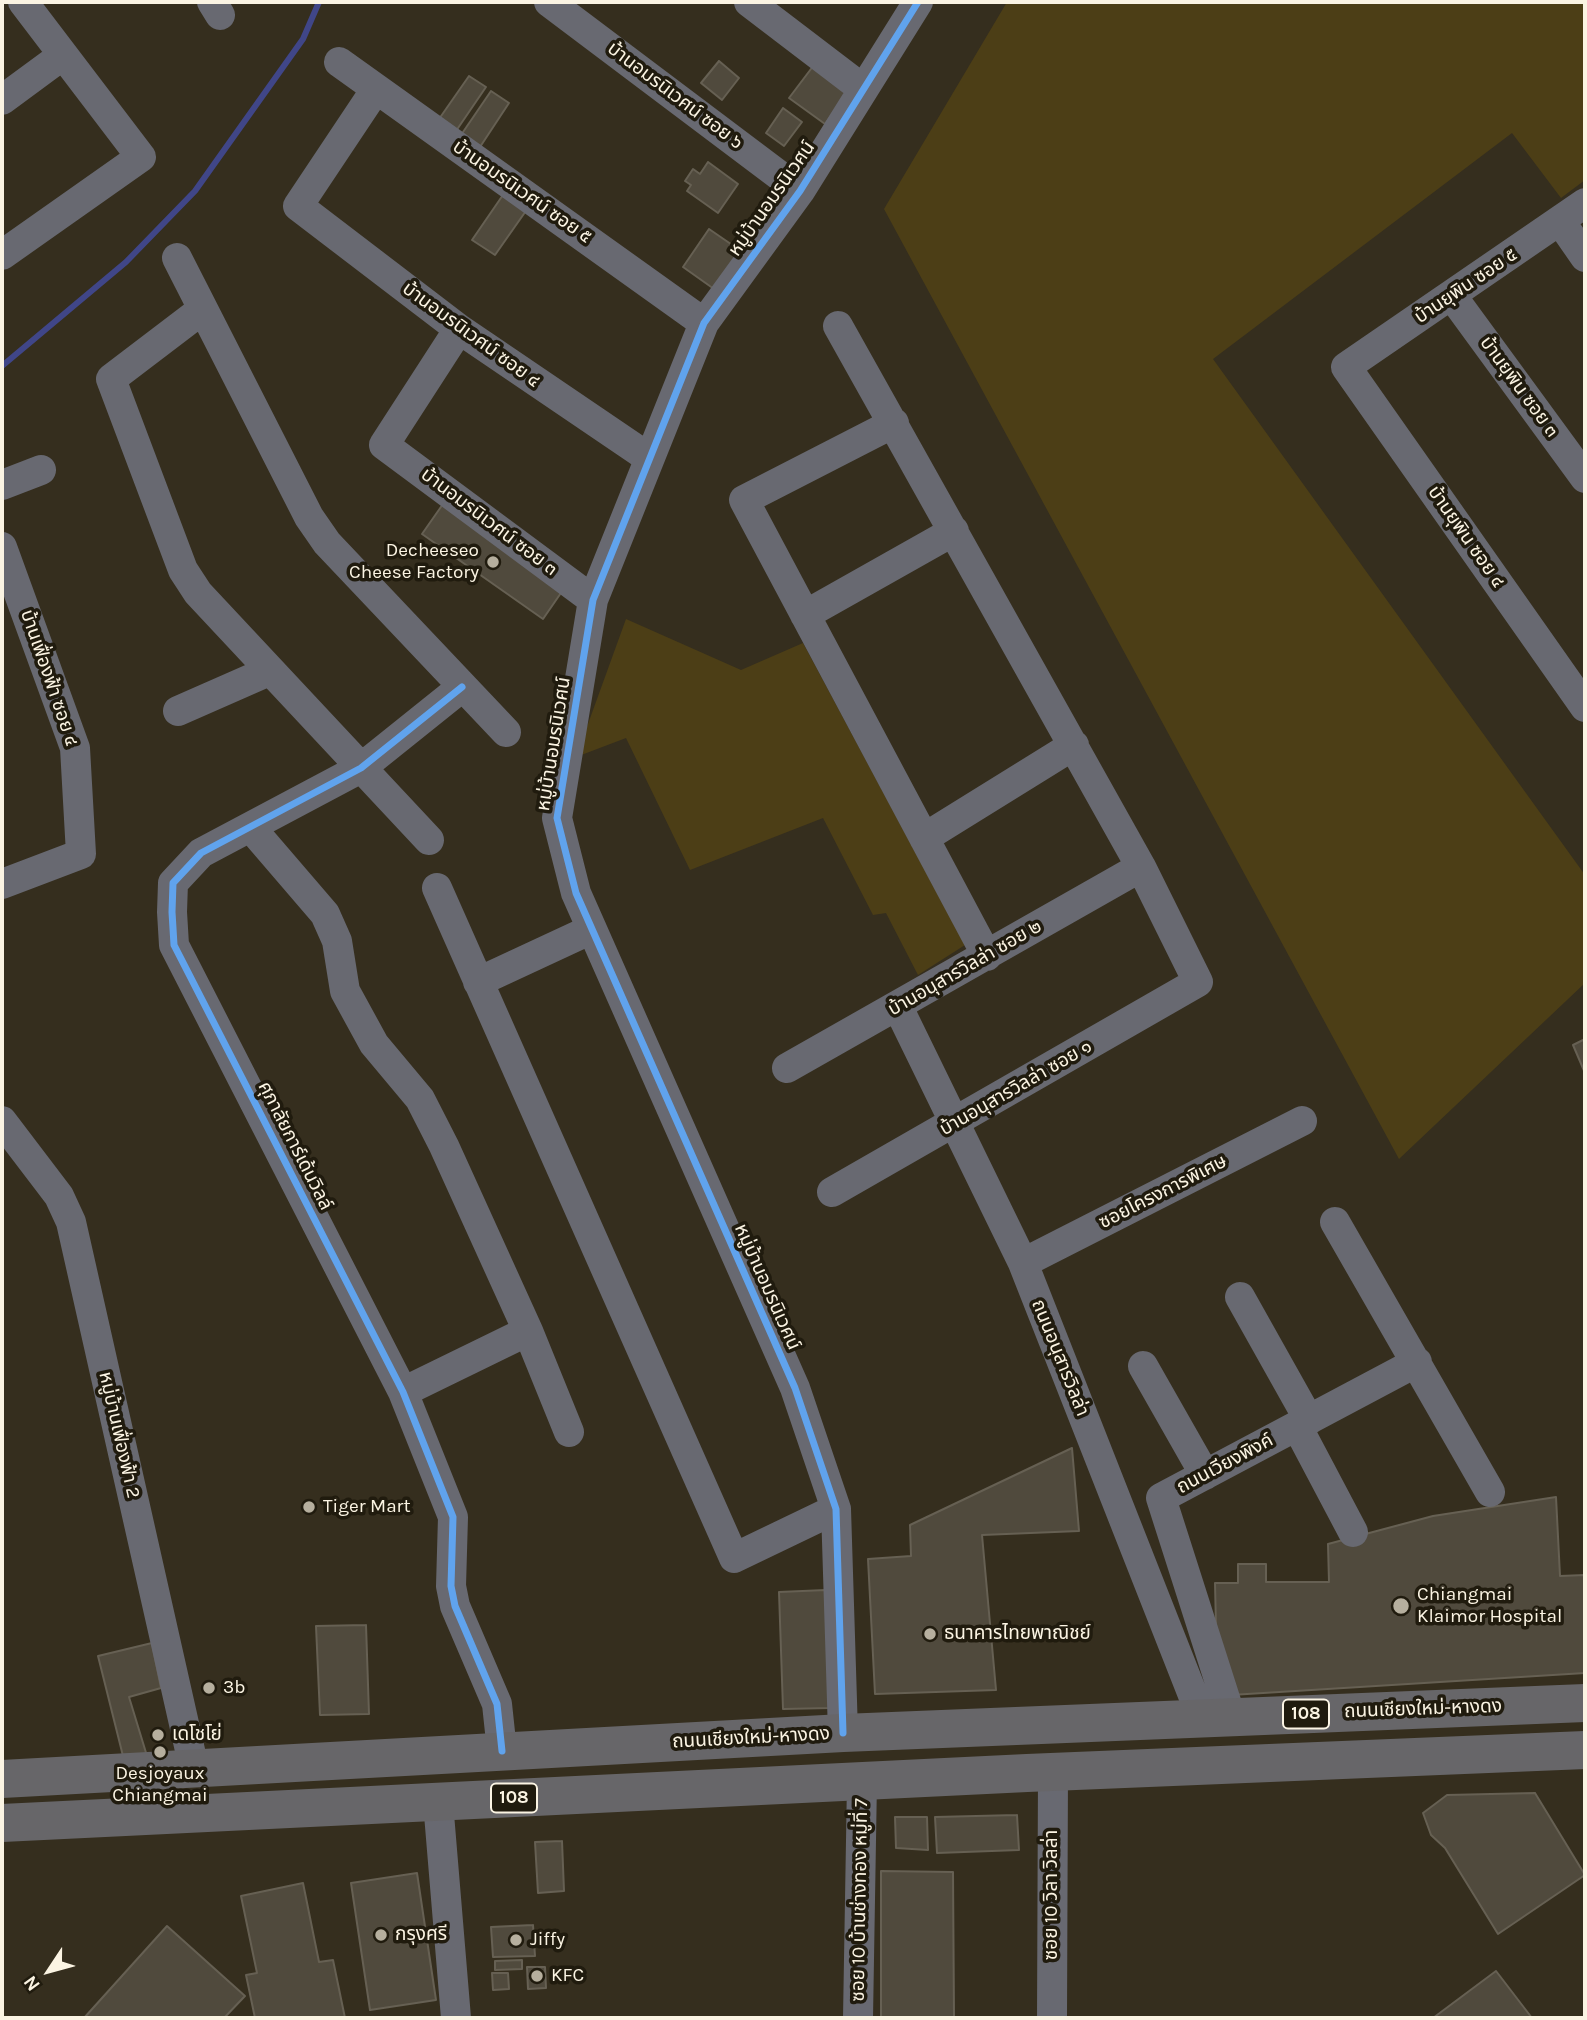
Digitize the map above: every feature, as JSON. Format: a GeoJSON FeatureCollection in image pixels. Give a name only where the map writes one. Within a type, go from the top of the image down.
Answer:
{"type":"FeatureCollection","features":[{"type":"Feature","properties":{"kind":"main road","name":"ถนนเชียงใหม่-หางดง"},"geometry":{"type":"LineString","coordinates":[[2,1779],[843,1733],[1585,1703]]}},
{"type":"Feature","properties":{"kind":"main road"},"geometry":{"type":"LineString","coordinates":[[1028,1725],[1040,1773]]}},
{"type":"Feature","properties":{"kind":"main road","name":"108"},"geometry":{"type":"LineString","coordinates":[[2,1823],[862,1781],[1585,1750]]}},
{"type":"Feature","properties":{"kind":"street"},"geometry":{"type":"LineString","coordinates":[[2,255],[141,157],[23,2]]}},
{"type":"Feature","properties":{"kind":"street","name":"บ้านอมรนิเวศน์ ซอย ๖"},"geometry":{"type":"LineString","coordinates":[[549,2],[800,191]]}},
{"type":"Feature","properties":{"kind":"street"},"geometry":{"type":"LineString","coordinates":[[749,2],[863,89]]}},
{"type":"Feature","properties":{"kind":"street","name":"หมู่บ้านอมรนิเวศน์"},"geometry":{"type":"LineString","coordinates":[[843,1733],[836,1509],[794,1388],[576,893],[557,818],[593,600],[704,323],[800,191],[918,2]]}},
{"type":"Feature","properties":{"kind":"street"},"geometry":{"type":"LineString","coordinates":[[2,100],[63,55]]}},
{"type":"Feature","properties":{"kind":"street","name":"บ้านอมรนิเวศน์ ซอย ๕"},"geometry":{"type":"LineString","coordinates":[[339,62],[704,323]]}},
{"type":"Feature","properties":{"kind":"street","name":"บ้านอมรนิเวศน์ ซอย ๔"},"geometry":{"type":"LineString","coordinates":[[376,89],[298,206],[459,329],[649,458]]}},
{"type":"Feature","properties":{"kind":"street","name":"บ้านยุพิน ซอย ๕"},"geometry":{"type":"LineString","coordinates":[[1346,367],[1585,203]]}},
{"type":"Feature","properties":{"kind":"street"},"geometry":{"type":"LineString","coordinates":[[1560,221],[1585,257]]}},
{"type":"Feature","properties":{"kind":"street"},"geometry":{"type":"LineString","coordinates":[[177,258],[309,517],[327,542],[506,733]]}},
{"type":"Feature","properties":{"kind":"street","name":"บ้านยุพิน ซอย ๓"},"geometry":{"type":"LineString","coordinates":[[1452,296],[1585,478]]}},
{"type":"Feature","properties":{"kind":"street"},"geometry":{"type":"LineString","coordinates":[[203,309],[111,379],[183,570],[198,593],[269,671],[429,840]]}},
{"type":"Feature","properties":{"kind":"street"},"geometry":{"type":"LineString","coordinates":[[838,326],[1141,867]]}},
{"type":"Feature","properties":{"kind":"street","name":"บ้านอมรนิเวศน์ ซอย ๓"},"geometry":{"type":"LineString","coordinates":[[459,329],[384,445],[593,600]]}},
{"type":"Feature","properties":{"kind":"street","name":"บ้านยุพิน ซอย ๔"},"geometry":{"type":"LineString","coordinates":[[1346,367],[1585,707]]}},
{"type":"Feature","properties":{"kind":"street"},"geometry":{"type":"LineString","coordinates":[[894,423],[744,500],[986,957]]}},
{"type":"Feature","properties":{"kind":"street"},"geometry":{"type":"LineString","coordinates":[[2,485],[41,470]]}},
{"type":"Feature","properties":{"kind":"street"},"geometry":{"type":"LineString","coordinates":[[806,615],[954,531]]}},
{"type":"Feature","properties":{"kind":"street","name":"บ้านเฟื่องฟ้า ซอย ๔"},"geometry":{"type":"LineString","coordinates":[[2,547],[75,748],[82,854],[2,884]]}},
{"type":"Feature","properties":{"kind":"street"},"geometry":{"type":"LineString","coordinates":[[178,711],[269,671]]}},
{"type":"Feature","properties":{"kind":"street","name":"ศุภาลัยการ์เด้นวิลล์"},"geometry":{"type":"LineString","coordinates":[[462,687],[361,768],[252,829],[201,853],[173,883],[174,945],[403,1392],[453,1517],[451,1586],[455,1606],[497,1704],[502,1751]]}},
{"type":"Feature","properties":{"kind":"street"},"geometry":{"type":"LineString","coordinates":[[924,838],[1074,745]]}},
{"type":"Feature","properties":{"kind":"street"},"geometry":{"type":"LineString","coordinates":[[252,829],[325,914],[337,942],[345,991],[356,1016],[374,1044],[420,1099],[528,1331],[569,1432]]}},
{"type":"Feature","properties":{"kind":"street","name":"บ้านอนุสารวิลล่า ซอย ๒"},"geometry":{"type":"LineString","coordinates":[[787,1068],[1141,867]]}},
{"type":"Feature","properties":{"kind":"street","name":"บ้านอนุสารวิลล่า ซอย ๑"},"geometry":{"type":"LineString","coordinates":[[832,1192],[957,1123],[1198,982],[1141,867]]}},
{"type":"Feature","properties":{"kind":"street"},"geometry":{"type":"LineString","coordinates":[[437,888],[734,1558],[836,1509]]}},
{"type":"Feature","properties":{"kind":"street"},"geometry":{"type":"LineString","coordinates":[[478,982],[592,929]]}},
{"type":"Feature","properties":{"kind":"street","name":"ถนนอนุสารวิลล่า"},"geometry":{"type":"LineString","coordinates":[[898,1007],[957,1123],[1023,1264],[1217,1717]]}},
{"type":"Feature","properties":{"kind":"street","name":"หมู่บ้านเฟื่องฟ้า 2"},"geometry":{"type":"LineString","coordinates":[[2,1121],[59,1196],[71,1222],[194,1768]]}},
{"type":"Feature","properties":{"kind":"street","name":"ซอยโครงการพิเศษ"},"geometry":{"type":"LineString","coordinates":[[1023,1264],[1302,1121]]}},
{"type":"Feature","properties":{"kind":"street"},"geometry":{"type":"LineString","coordinates":[[1335,1222],[1490,1492]]}},
{"type":"Feature","properties":{"kind":"street"},"geometry":{"type":"LineString","coordinates":[[1240,1297],[1303,1423],[1353,1532]]}},
{"type":"Feature","properties":{"kind":"street"},"geometry":{"type":"LineString","coordinates":[[403,1392],[528,1331]]}},
{"type":"Feature","properties":{"kind":"street","name":"ถนนเวียงพิงค์"},"geometry":{"type":"LineString","coordinates":[[1217,1717],[1161,1498],[1417,1362]]}},
{"type":"Feature","properties":{"kind":"street"},"geometry":{"type":"LineString","coordinates":[[1143,1366],[1205,1475]]}},
{"type":"Feature","properties":{"kind":"street","name":"ซอย 10 วิลา วิลล่า"},"geometry":{"type":"LineString","coordinates":[[1040,1773],[1052,2018]]}},
{"type":"Feature","properties":{"kind":"street","name":"ซอย 10 บ้านช่างทอง หมู่ที่ 7"},"geometry":{"type":"LineString","coordinates":[[858,2018],[862,1781]]}},
{"type":"Feature","properties":{"kind":"street"},"geometry":{"type":"LineString","coordinates":[[438,1802],[456,2018]]}},
{"type":"Feature","properties":{"kind":"shaded area"},"geometry":{"type":"Polygon","coordinates":[[[1007,2],[1585,2],[1585,180],[1561,198],[1512,133],[1213,359],[1585,875],[1585,983],[1399,1159],[884,209],[1007,2]]]}},
{"type":"Feature","properties":{"kind":"shaded area"},"geometry":{"type":"Polygon","coordinates":[[[626,619],[741,670],[803,643],[965,945],[918,975],[886,913],[873,915],[823,818],[690,870],[626,738],[576,757],[626,619]]]}},
{"type":"Feature","properties":{"kind":"building"},"geometry":{"type":"Polygon","coordinates":[[[719,61],[739,78],[722,100],[701,83],[719,61]]]}},
{"type":"Feature","properties":{"kind":"building"},"geometry":{"type":"Polygon","coordinates":[[[817,61],[852,86],[825,124],[789,98],[817,61]]]}},
{"type":"Feature","properties":{"kind":"building"},"geometry":{"type":"Polygon","coordinates":[[[469,76],[486,87],[456,131],[439,119],[469,76]]]}},
{"type":"Feature","properties":{"kind":"building"},"geometry":{"type":"Polygon","coordinates":[[[491,91],[509,103],[480,147],[461,135],[491,91]]]}},
{"type":"Feature","properties":{"kind":"building"},"geometry":{"type":"Polygon","coordinates":[[[783,108],[802,122],[784,146],[766,133],[783,108]]]}},
{"type":"Feature","properties":{"kind":"building"},"geometry":{"type":"Polygon","coordinates":[[[708,162],[738,184],[718,213],[687,191],[691,185],[685,181],[693,169],[700,174],[708,162]]]}},
{"type":"Feature","properties":{"kind":"building"},"geometry":{"type":"Polygon","coordinates":[[[505,192],[528,208],[495,255],[472,240],[505,192]]]}},
{"type":"Feature","properties":{"kind":"building"},"geometry":{"type":"Polygon","coordinates":[[[709,229],[741,251],[714,289],[683,267],[709,229]]]}},
{"type":"Feature","properties":{"kind":"building","name":"Decheeseo Cheese Factory"},"geometry":{"type":"Polygon","coordinates":[[[443,504],[563,590],[543,619],[422,534],[443,504]]]}},
{"type":"Feature","properties":{"kind":"building"},"geometry":{"type":"Polygon","coordinates":[[[1585,1039],[1585,1073],[1573,1045],[1585,1039]]]}},
{"type":"Feature","properties":{"kind":"building"},"geometry":{"type":"Polygon","coordinates":[[[1072,1448],[1079,1531],[982,1535],[996,1690],[875,1694],[868,1559],[911,1556],[910,1525],[1072,1448]]]}},
{"type":"Feature","properties":{"kind":"building","name":"Chiangmai Klaimor Hospital"},"geometry":{"type":"Polygon","coordinates":[[[1556,1497],[1560,1576],[1585,1575],[1585,1673],[1231,1695],[1216,1628],[1215,1583],[1238,1583],[1238,1564],[1266,1564],[1266,1582],[1329,1582],[1328,1544],[1433,1516],[1556,1497]]]}},
{"type":"Feature","properties":{"kind":"building"},"geometry":{"type":"Polygon","coordinates":[[[826,1590],[831,1708],[783,1709],[779,1592],[826,1590]]]}},
{"type":"Feature","properties":{"kind":"building"},"geometry":{"type":"Polygon","coordinates":[[[366,1625],[369,1714],[320,1715],[316,1626],[366,1625]]]}},
{"type":"Feature","properties":{"kind":"building"},"geometry":{"type":"Polygon","coordinates":[[[152,1643],[161,1688],[129,1697],[147,1756],[123,1756],[98,1656],[152,1643]]]}},
{"type":"Feature","properties":{"kind":"building"},"geometry":{"type":"Polygon","coordinates":[[[1535,1793],[1585,1875],[1498,1934],[1445,1848],[1431,1835],[1423,1813],[1447,1795],[1535,1793]]]}},
{"type":"Feature","properties":{"kind":"building"},"geometry":{"type":"Polygon","coordinates":[[[1017,1815],[1019,1850],[937,1853],[935,1817],[1017,1815]]]}},
{"type":"Feature","properties":{"kind":"building"},"geometry":{"type":"Polygon","coordinates":[[[895,1817],[927,1817],[928,1850],[896,1848],[895,1817]]]}},
{"type":"Feature","properties":{"kind":"building"},"geometry":{"type":"Polygon","coordinates":[[[562,1841],[564,1891],[538,1893],[535,1842],[562,1841]]]}},
{"type":"Feature","properties":{"kind":"building"},"geometry":{"type":"Polygon","coordinates":[[[881,1871],[953,1872],[954,2018],[881,2018],[881,1871]]]}},
{"type":"Feature","properties":{"kind":"building"},"geometry":{"type":"Polygon","coordinates":[[[417,1873],[436,2000],[370,2010],[351,1883],[417,1873]]]}},
{"type":"Feature","properties":{"kind":"building"},"geometry":{"type":"Polygon","coordinates":[[[303,1883],[319,1962],[333,1960],[345,2018],[255,2018],[246,1975],[257,1973],[241,1896],[303,1883]]]}},
{"type":"Feature","properties":{"kind":"building"},"geometry":{"type":"Polygon","coordinates":[[[533,1925],[535,1956],[493,1957],[491,1927],[533,1925]]]}},
{"type":"Feature","properties":{"kind":"building"},"geometry":{"type":"Polygon","coordinates":[[[167,1926],[245,1996],[224,2018],[84,2018],[167,1926]]]}},
{"type":"Feature","properties":{"kind":"building"},"geometry":{"type":"Polygon","coordinates":[[[522,1960],[522,1969],[495,1970],[495,1961],[522,1960]]]}},
{"type":"Feature","properties":{"kind":"building"},"geometry":{"type":"Polygon","coordinates":[[[527,1967],[545,1967],[546,1988],[528,1989],[527,1967]]]}},
{"type":"Feature","properties":{"kind":"building"},"geometry":{"type":"Polygon","coordinates":[[[1496,1971],[1532,2018],[1433,2018],[1496,1971]]]}},
{"type":"Feature","properties":{"kind":"building"},"geometry":{"type":"Polygon","coordinates":[[[492,1973],[508,1973],[509,1989],[493,1990],[492,1973]]]}},
{"type":"Feature","properties":{"kind":"waterway"},"geometry":{"type":"LineString","coordinates":[[2,366],[126,262],[195,191],[303,39],[319,2]]}},
{"type":"Feature","properties":{"kind":"cycle path"},"geometry":{"type":"LineString","coordinates":[[843,1733],[836,1509],[795,1388],[576,893],[557,818],[593,600],[704,323],[800,191],[918,2]]}},
{"type":"Feature","properties":{"kind":"cycle path"},"geometry":{"type":"LineString","coordinates":[[462,687],[361,768],[201,853],[173,883],[172,912],[174,945],[403,1392],[453,1517],[451,1586],[455,1606],[497,1704],[502,1751]]}},
{"type":"Feature","properties":{"kind":"place","name":"Decheeseo Cheese Factory"},"geometry":{"type":"Point","coordinates":[493,562]}},
{"type":"Feature","properties":{"kind":"place","name":"Tiger Mart"},"geometry":{"type":"Point","coordinates":[309,1507]}},
{"type":"Feature","properties":{"kind":"place","name":"Chiangmai Klaimor Hospital"},"geometry":{"type":"Point","coordinates":[1401,1606]}},
{"type":"Feature","properties":{"kind":"place","name":"ธนาคารไทยพาณิชย์"},"geometry":{"type":"Point","coordinates":[930,1634]}},
{"type":"Feature","properties":{"kind":"place","name":"3b"},"geometry":{"type":"Point","coordinates":[209,1688]}},
{"type":"Feature","properties":{"kind":"place","name":"เดโชโย่"},"geometry":{"type":"Point","coordinates":[158,1735]}},
{"type":"Feature","properties":{"kind":"place","name":"Desjoyaux Chiangmai"},"geometry":{"type":"Point","coordinates":[160,1752]}},
{"type":"Feature","properties":{"kind":"place","name":"กรุงศรี"},"geometry":{"type":"Point","coordinates":[381,1935]}},
{"type":"Feature","properties":{"kind":"place","name":"Jiffy"},"geometry":{"type":"Point","coordinates":[516,1940]}},
{"type":"Feature","properties":{"kind":"place","name":"KFC"},"geometry":{"type":"Point","coordinates":[537,1976]}}]}
